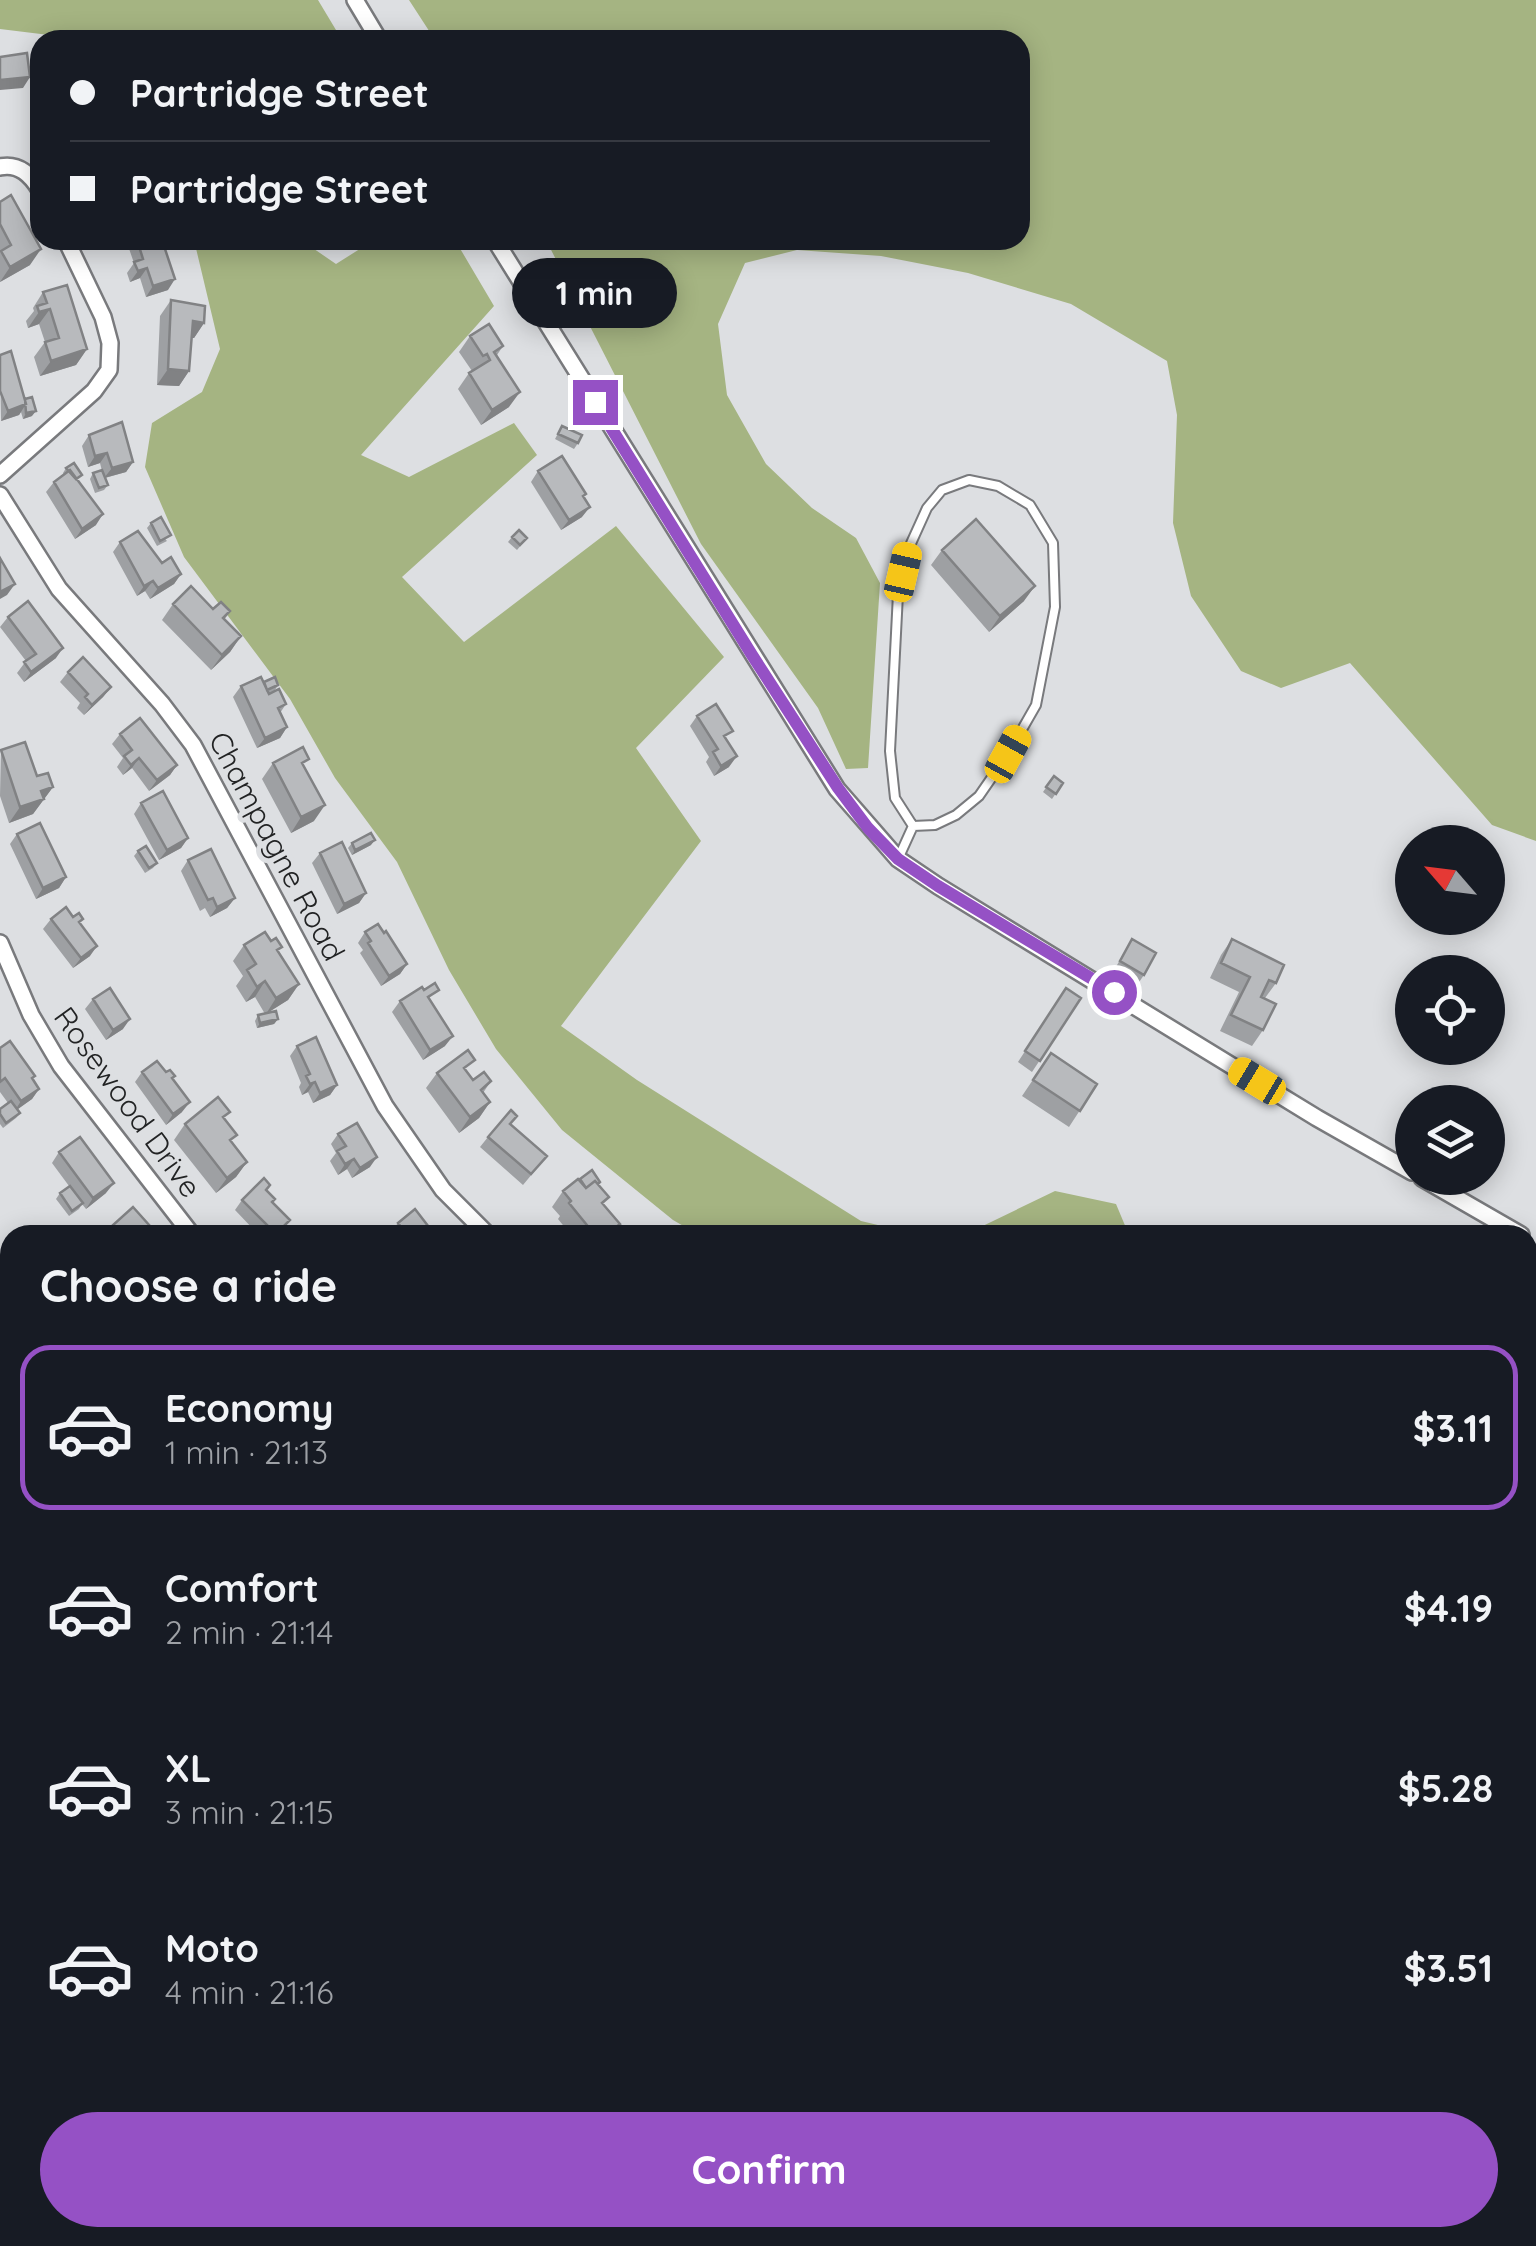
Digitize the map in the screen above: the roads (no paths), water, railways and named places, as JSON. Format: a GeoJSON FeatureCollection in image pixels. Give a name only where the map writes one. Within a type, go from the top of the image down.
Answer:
{"type":"FeatureCollection","features":[{"type":"Feature","properties":{"kind":"street"},"geometry":{"type":"LineString","coordinates":[[355,0],[373,30]]}},
{"type":"Feature","properties":{"kind":"street"},"geometry":{"type":"LineString","coordinates":[[0,167],[21,169],[30,179]]}},
{"type":"Feature","properties":{"kind":"street"},"geometry":{"type":"LineString","coordinates":[[0,475],[94,391],[110,370],[110,343],[103,317],[71,250]]}},
{"type":"Feature","properties":{"kind":"street"},"geometry":{"type":"LineString","coordinates":[[501,250],[827,772],[868,828],[898,859],[1395,1162]]}},
{"type":"Feature","properties":{"kind":"street","name":"Champagne Road"},"geometry":{"type":"LineString","coordinates":[[0,494],[59,589],[193,744],[386,1106],[443,1190],[478,1225]]}},
{"type":"Feature","properties":{"kind":"street","name":"Rosewood Drive"},"geometry":{"type":"LineString","coordinates":[[0,942],[31,1015],[53,1054],[184,1225]]}},
{"type":"Feature","properties":{"kind":"street"},"geometry":{"type":"LineString","coordinates":[[1452,1195],[1504,1225]]}},
{"type":"Feature","properties":{"kind":"lane"},"geometry":{"type":"LineString","coordinates":[[969,480],[998,486],[1030,506],[1053,543],[1055,607],[1036,704],[1008,754],[979,796],[956,815],[935,825],[913,826],[895,798],[890,751],[898,594],[908,550],[927,508],[942,490],[969,480]]}},
{"type":"Feature","properties":{"kind":"lane"},"geometry":{"type":"LineString","coordinates":[[898,859],[913,826]]}}]}
